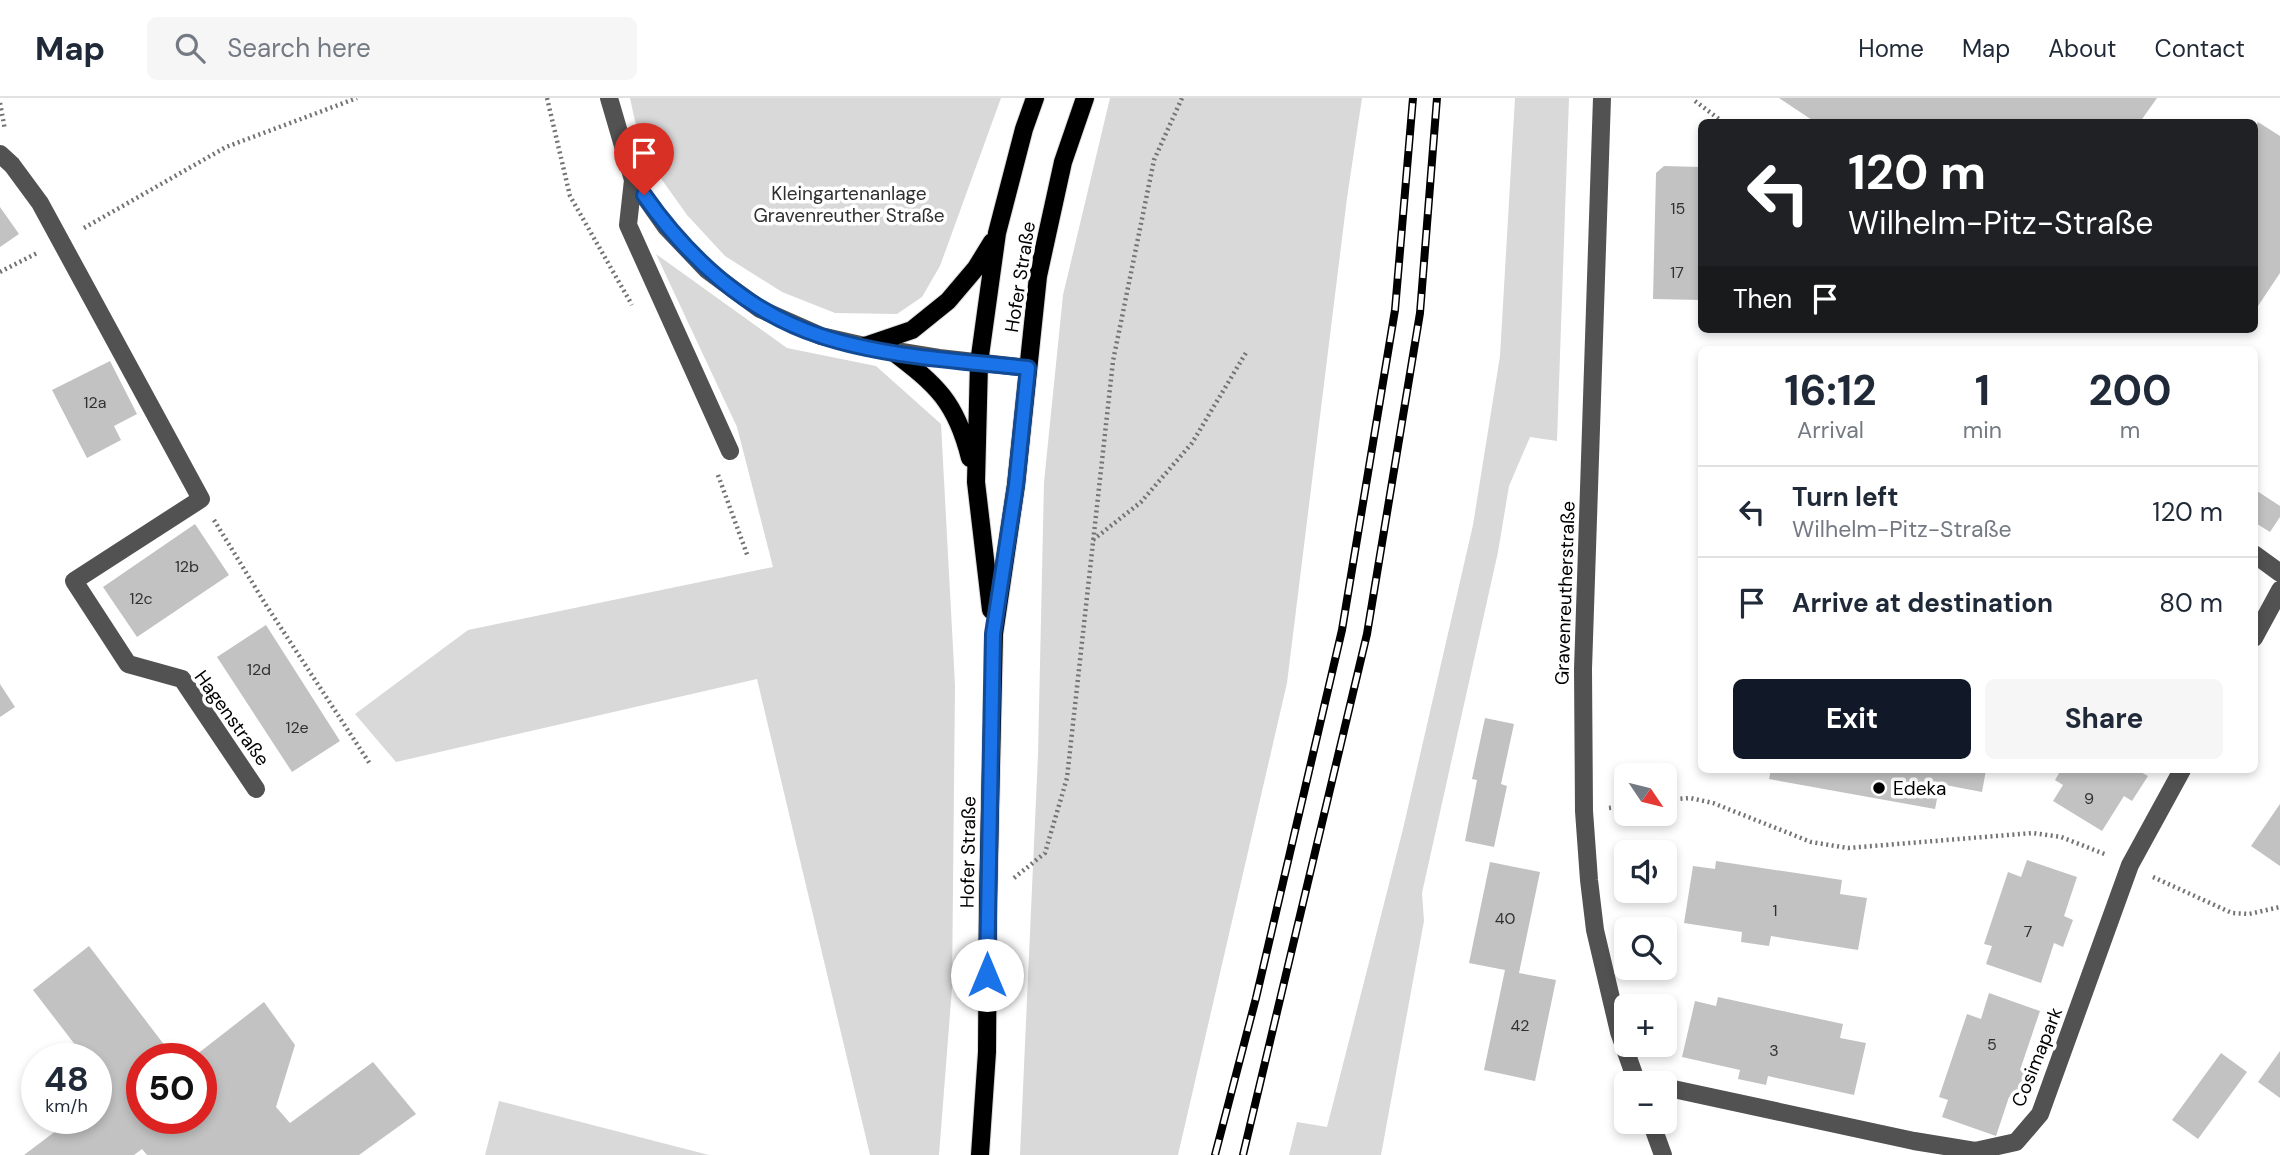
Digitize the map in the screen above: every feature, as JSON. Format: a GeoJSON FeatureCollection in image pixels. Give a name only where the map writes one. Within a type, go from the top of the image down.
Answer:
{"type":"FeatureCollection","features":[{"type":"Feature","properties":{"kind":"main road","name":"Hofer Straße"},"geometry":{"type":"LineString","coordinates":[[980,1155],[987,1052],[993,634],[976,482],[979,363],[997,233],[1024,129],[1035,98]]}},
{"type":"Feature","properties":{"kind":"main road","name":"Hofer Straße"},"geometry":{"type":"LineString","coordinates":[[993,634],[1016,485],[1038,276],[1063,162],[1085,98]]}},
{"type":"Feature","properties":{"kind":"main road"},"geometry":{"type":"LineString","coordinates":[[865,346],[912,330],[948,301],[976,268],[997,233]]}},
{"type":"Feature","properties":{"kind":"main road"},"geometry":{"type":"LineString","coordinates":[[892,351],[930,380],[948,403],[964,436],[976,482]]}},
{"type":"Feature","properties":{"kind":"street"},"geometry":{"type":"LineString","coordinates":[[609,98],[633,180],[666,227],[707,270],[760,309],[821,336],[865,346],[1028,368]]}},
{"type":"Feature","properties":{"kind":"street","name":"Gravenreutherstraße"},"geometry":{"type":"LineString","coordinates":[[1602,98],[1583,668],[1584,811],[1595,930],[1619,1032],[1635,1071]]}},
{"type":"Feature","properties":{"kind":"street"},"geometry":{"type":"LineString","coordinates":[[0,154],[12,165],[40,203],[201,499]]}},
{"type":"Feature","properties":{"kind":"street"},"geometry":{"type":"LineString","coordinates":[[633,180],[628,225],[730,451]]}},
{"type":"Feature","properties":{"kind":"street","name":"Hagenstraße"},"geometry":{"type":"LineString","coordinates":[[201,499],[74,581],[128,664],[181,678],[256,789]]}},
{"type":"Feature","properties":{"kind":"street"},"geometry":{"type":"LineString","coordinates":[[2258,557],[2280,573]]}},
{"type":"Feature","properties":{"kind":"street"},"geometry":{"type":"LineString","coordinates":[[2258,631],[2280,590]]}},
{"type":"Feature","properties":{"kind":"street","name":"Cosimapark"},"geometry":{"type":"LineString","coordinates":[[1677,1090],[1914,1141],[1975,1151],[2016,1142],[2040,1114],[2130,866],[2180,773]]}},
{"type":"Feature","properties":{"kind":"street"},"geometry":{"type":"LineString","coordinates":[[1655,1134],[1663,1155]]}},
{"type":"Feature","properties":{"kind":"path"},"geometry":{"type":"LineString","coordinates":[[0,272],[226,147],[357,98]]}},
{"type":"Feature","properties":{"kind":"path"},"geometry":{"type":"LineString","coordinates":[[988,899],[1045,853],[1067,778],[1116,348],[1154,160],[1182,98]]}},
{"type":"Feature","properties":{"kind":"path"},"geometry":{"type":"LineString","coordinates":[[1695,101],[1719,119]]}},
{"type":"Feature","properties":{"kind":"path"},"geometry":{"type":"LineString","coordinates":[[1093,540],[1141,502],[1192,443],[1247,351]]}},
{"type":"Feature","properties":{"kind":"path"},"geometry":{"type":"LineString","coordinates":[[201,499],[266,605],[370,764]]}},
{"type":"Feature","properties":{"kind":"path"},"geometry":{"type":"LineString","coordinates":[[1677,799],[1690,798],[1713,803],[1823,845],[1865,848],[2033,833],[2061,837],[2232,913],[2249,914],[2280,907]]}},
{"type":"Feature","properties":{"kind":"green space","name":"Kleingartenanlage Gravenreuther Straße"},"geometry":{"type":"Polygon","coordinates":[[[630,98],[1001,98],[940,266],[922,297],[897,314],[835,313],[782,292],[725,256],[687,215],[650,163],[630,98]]]}},
{"type":"Feature","properties":{"kind":"green space"},"geometry":{"type":"Polygon","coordinates":[[[1110,98],[1362,98],[1347,198],[1287,683],[1178,1155],[1020,1155],[1038,755],[1044,482],[1063,295],[1110,98]]]}},
{"type":"Feature","properties":{"kind":"green space"},"geometry":{"type":"Polygon","coordinates":[[[1515,98],[1569,98],[1557,441],[1530,437],[1509,486],[1498,552],[1422,893],[1424,921],[1381,1155],[1289,1155],[1297,1122],[1327,1127],[1403,829],[1473,525],[1500,356],[1515,98]]]}},
{"type":"Feature","properties":{"kind":"green space"},"geometry":{"type":"Polygon","coordinates":[[[656,254],[787,348],[876,366],[941,424],[955,685],[952,988],[939,1155],[870,1155],[757,679],[396,762],[355,714],[468,630],[773,567],[737,427],[656,254]]]}},
{"type":"Feature","properties":{"kind":"green space"},"geometry":{"type":"Polygon","coordinates":[[[499,1101],[709,1155],[485,1155],[499,1101]]]}},
{"type":"Feature","properties":{"kind":"building"},"geometry":{"type":"Polygon","coordinates":[[[1779,98],[2157,98],[2142,119],[1810,119],[1779,98]]]}},
{"type":"Feature","properties":{"kind":"building"},"geometry":{"type":"Polygon","coordinates":[[[2258,122],[2280,136],[2280,273],[2258,306],[2258,122]]]}},
{"type":"Feature","properties":{"kind":"building"},"geometry":{"type":"Polygon","coordinates":[[[1664,166],[1698,167],[1698,300],[1653,299],[1656,173],[1664,166]]]}},
{"type":"Feature","properties":{"kind":"building"},"geometry":{"type":"Polygon","coordinates":[[[0,207],[19,234],[0,247],[0,207]]]}},
{"type":"Feature","properties":{"kind":"building"},"geometry":{"type":"Polygon","coordinates":[[[110,361],[137,414],[114,426],[121,440],[87,458],[52,390],[110,361]]]}},
{"type":"Feature","properties":{"kind":"building"},"geometry":{"type":"Polygon","coordinates":[[[2258,492],[2280,506],[2280,517],[2270,532],[2258,524],[2258,492]]]}},
{"type":"Feature","properties":{"kind":"building"},"geometry":{"type":"Polygon","coordinates":[[[195,524],[229,575],[137,637],[103,587],[195,524]]]}},
{"type":"Feature","properties":{"kind":"building"},"geometry":{"type":"Polygon","coordinates":[[[266,625],[340,741],[292,772],[217,657],[266,625]]]}},
{"type":"Feature","properties":{"kind":"building"},"geometry":{"type":"Polygon","coordinates":[[[0,684],[15,707],[0,717],[0,684]]]}},
{"type":"Feature","properties":{"kind":"building"},"geometry":{"type":"Polygon","coordinates":[[[1485,718],[1514,724],[1501,784],[1507,786],[1494,847],[1465,841],[1477,780],[1472,779],[1485,718]]]}},
{"type":"Feature","properties":{"kind":"building","name":"Edeka"},"geometry":{"type":"Polygon","coordinates":[[[1770,773],[1985,773],[1982,792],[1940,784],[1935,809],[1769,779],[1770,773]]]}},
{"type":"Feature","properties":{"kind":"building"},"geometry":{"type":"Polygon","coordinates":[[[2059,773],[2142,773],[2148,776],[2132,801],[2124,796],[2102,831],[2053,801],[2063,785],[2055,780],[2059,773]]]}},
{"type":"Feature","properties":{"kind":"building"},"geometry":{"type":"Polygon","coordinates":[[[2280,804],[2280,866],[2251,846],[2280,804]]]}},
{"type":"Feature","properties":{"kind":"building"},"geometry":{"type":"Polygon","coordinates":[[[2027,860],[2077,877],[2064,916],[2073,920],[2063,947],[2054,943],[2041,983],[1986,964],[1992,946],[1984,944],[2008,872],[2021,877],[2027,860]]]}},
{"type":"Feature","properties":{"kind":"building"},"geometry":{"type":"Polygon","coordinates":[[[1716,861],[1842,880],[1840,894],[1867,898],[1858,950],[1771,936],[1769,946],[1741,942],[1742,932],[1684,923],[1693,866],[1715,869],[1716,861]]]}},
{"type":"Feature","properties":{"kind":"building"},"geometry":{"type":"Polygon","coordinates":[[[1490,862],[1540,872],[1519,973],[1556,980],[1535,1081],[1484,1070],[1505,970],[1469,963],[1490,862]]]}},
{"type":"Feature","properties":{"kind":"building"},"geometry":{"type":"Polygon","coordinates":[[[89,946],[163,1043],[126,1043],[126,1134],[217,1134],[217,1043],[211,1043],[264,1002],[295,1045],[276,1107],[290,1123],[373,1062],[416,1114],[359,1155],[147,1155],[142,1149],[134,1155],[24,1155],[52,1134],[112,1134],[112,1043],[74,1043],[33,990],[89,946]]]}},
{"type":"Feature","properties":{"kind":"building"},"geometry":{"type":"Polygon","coordinates":[[[1989,993],[2040,1011],[2020,1070],[2028,1073],[2018,1100],[2009,1097],[1996,1136],[1942,1117],[1948,1100],[1939,1097],[1967,1014],[1981,1019],[1989,993]]]}},
{"type":"Feature","properties":{"kind":"building"},"geometry":{"type":"Polygon","coordinates":[[[1718,997],[1843,1024],[1840,1038],[1866,1043],[1854,1095],[1768,1076],[1766,1085],[1738,1079],[1740,1070],[1682,1057],[1695,1001],[1716,1006],[1718,997]]]}},
{"type":"Feature","properties":{"kind":"building"},"geometry":{"type":"Polygon","coordinates":[[[2280,1051],[2280,1098],[2258,1082],[2280,1051]]]}},
{"type":"Feature","properties":{"kind":"building"},"geometry":{"type":"Polygon","coordinates":[[[2221,1053],[2247,1072],[2198,1139],[2172,1120],[2221,1053]]]}},
{"type":"Feature","properties":{"kind":"railway"},"geometry":{"type":"LineString","coordinates":[[1215,1155],[1256,998],[1342,630],[1395,310],[1413,98]]}},
{"type":"Feature","properties":{"kind":"railway"},"geometry":{"type":"LineString","coordinates":[[1243,1155],[1367,634],[1420,313],[1437,98]]}},
{"type":"Feature","properties":{"kind":"place","name":"Edeka"},"geometry":{"type":"Point","coordinates":[1879,788]}},
{"type":"Feature","properties":{"kind":"route"},"geometry":{"type":"LineString","coordinates":[[644,195],[666,227],[707,270],[760,309],[821,336],[865,346],[1028,368],[1016,485],[993,634],[987,975]]}}]}
